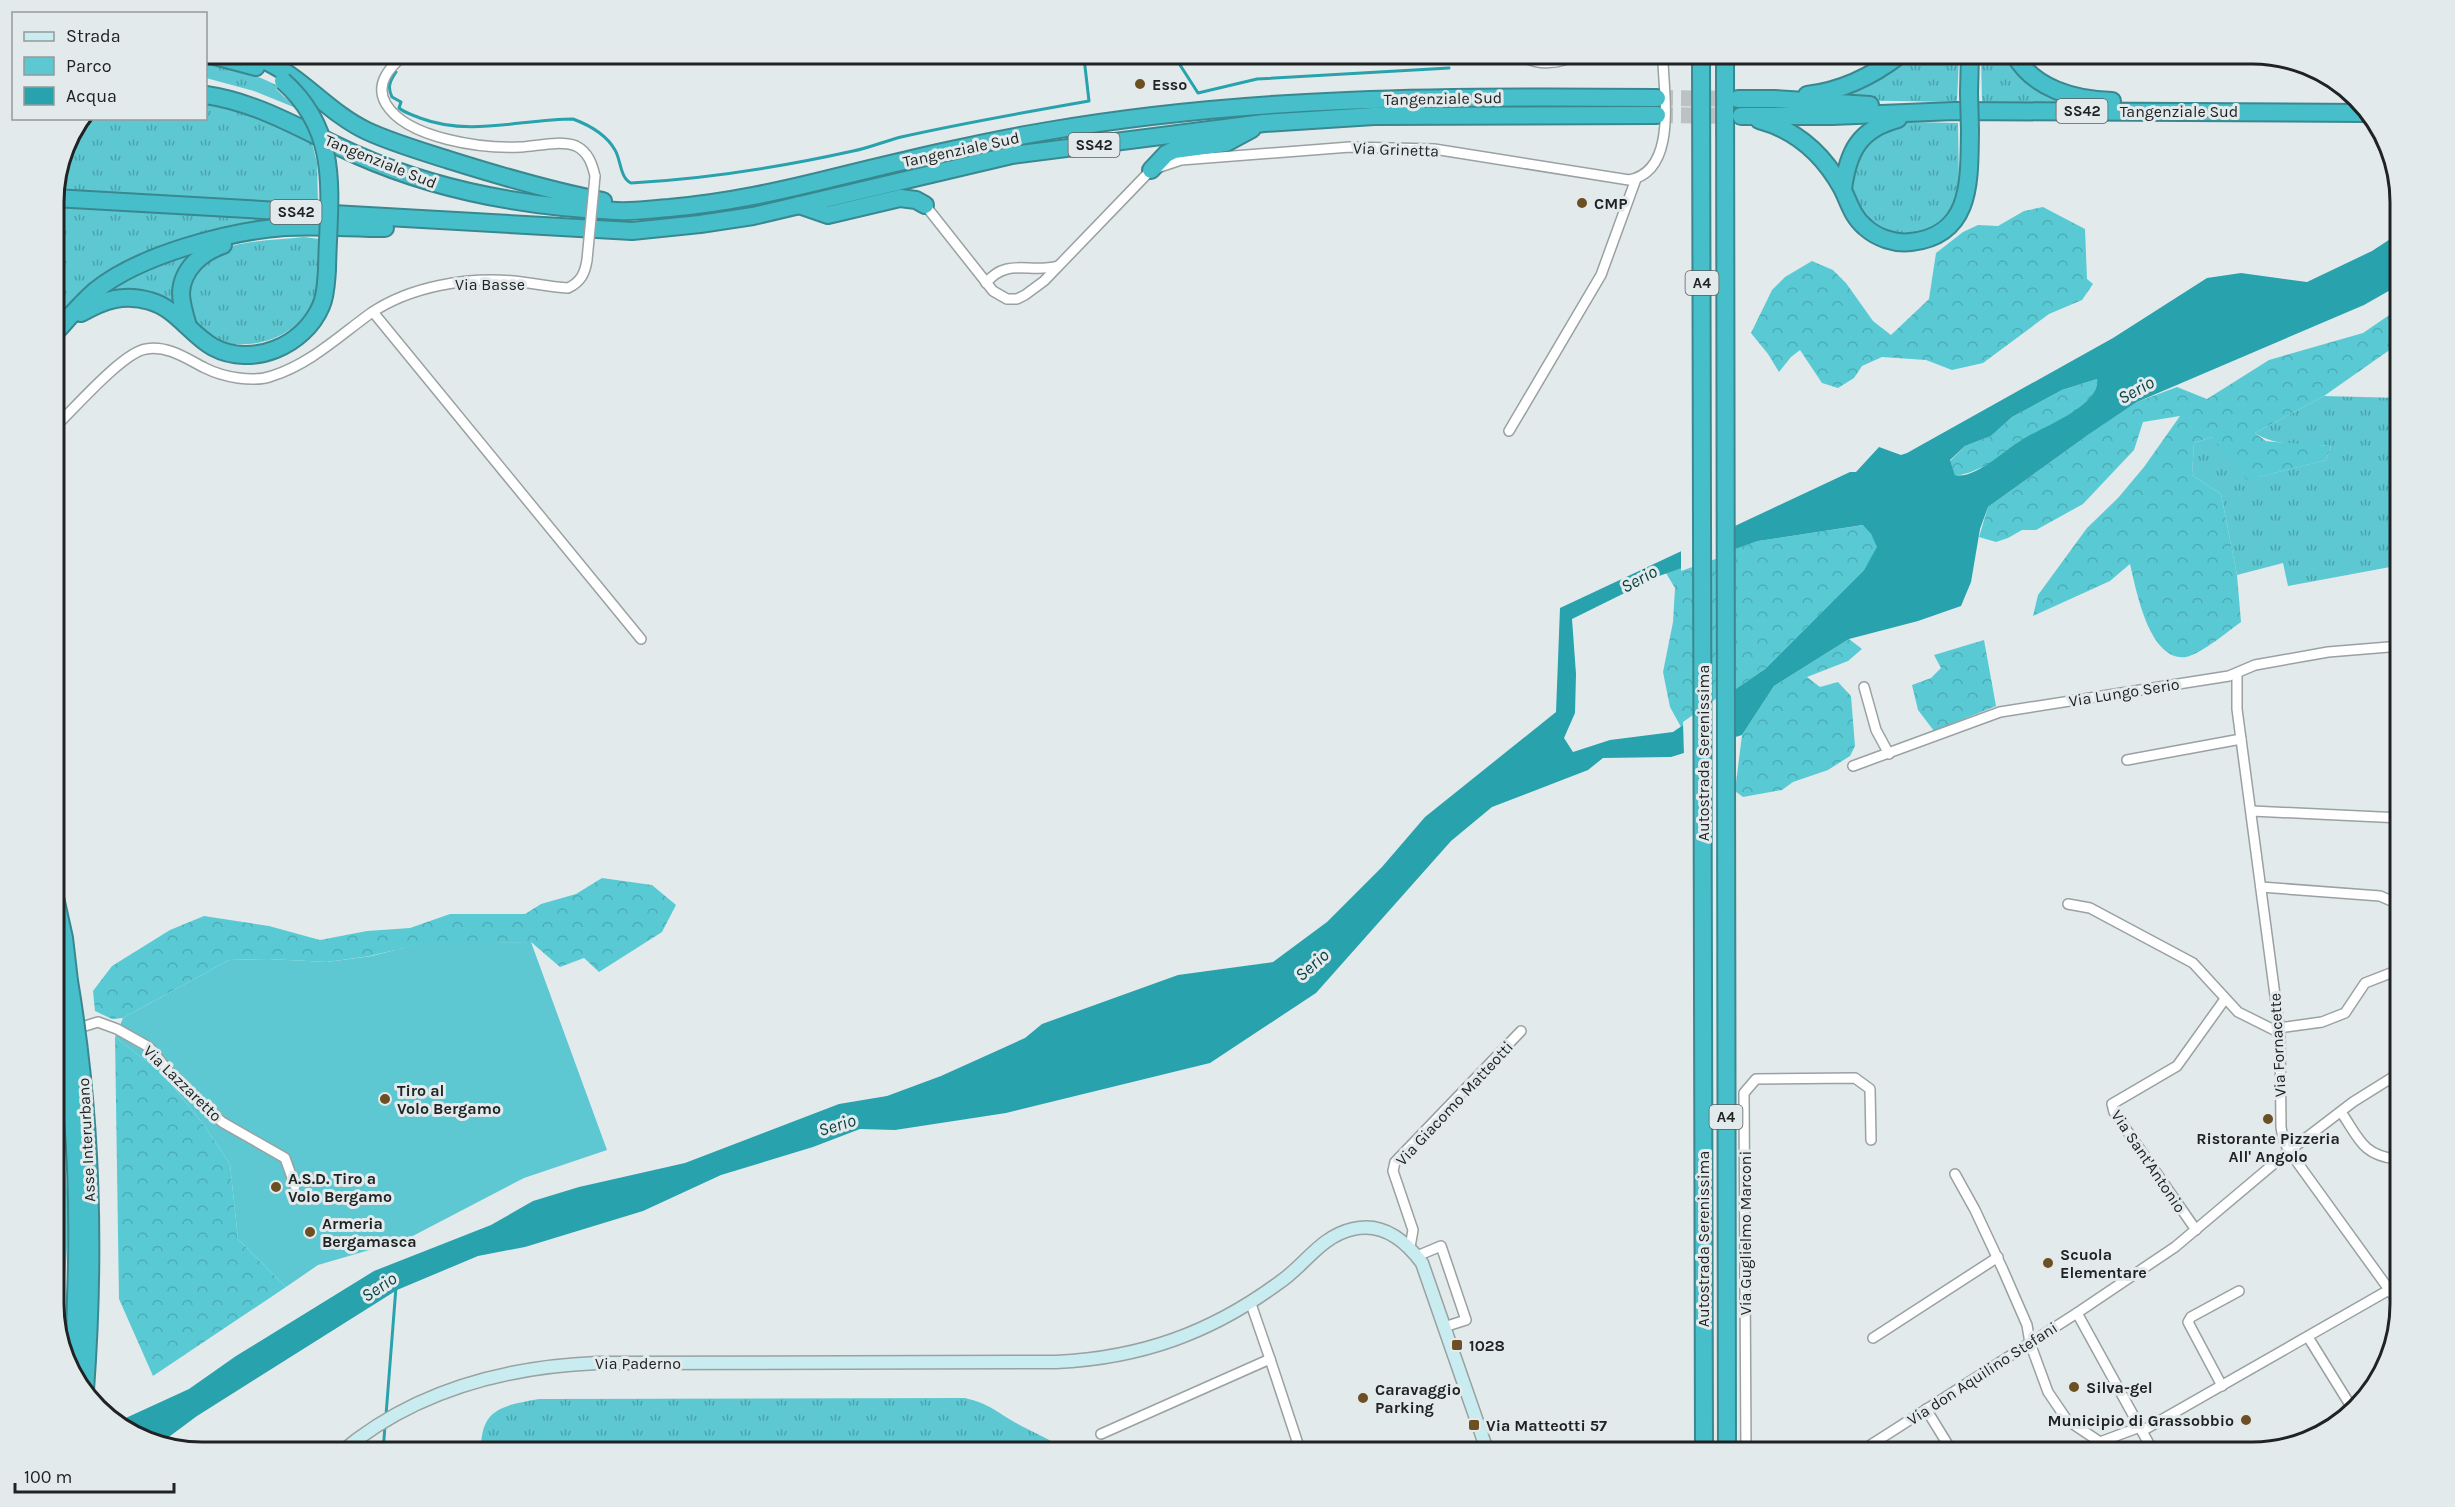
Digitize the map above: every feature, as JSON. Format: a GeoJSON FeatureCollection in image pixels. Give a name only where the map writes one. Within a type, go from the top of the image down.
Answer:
{"type":"FeatureCollection","features":[{"type":"Feature","properties":{"kind":"highway","name":"Autostrada Serenissima"},"geometry":{"type":"LineString","coordinates":[[1701,64],[1704,512],[1704,1442]]}},
{"type":"Feature","properties":{"kind":"highway","name":"Autostrada Serenissima"},"geometry":{"type":"LineString","coordinates":[[1725,64],[1727,1442]]}},
{"type":"Feature","properties":{"kind":"highway"},"geometry":{"type":"LineString","coordinates":[[1774,99],[1818,94],[1840,88],[1887,64]]}},
{"type":"Feature","properties":{"kind":"highway"},"geometry":{"type":"LineString","coordinates":[[1740,108],[1805,141],[1823,158],[1843,189],[1856,218],[1875,235],[1889,241],[1906,243],[1932,238],[1953,222],[1961,210],[1967,193],[1970,64]]}},
{"type":"Feature","properties":{"kind":"highway"},"geometry":{"type":"LineString","coordinates":[[2021,64],[2040,82],[2066,94],[2096,101],[2174,104],[2208,111]]}},
{"type":"Feature","properties":{"kind":"highway"},"geometry":{"type":"LineString","coordinates":[[66,322],[104,301],[121,297],[136,297],[154,302],[214,347],[233,354],[254,355],[273,351],[291,342],[306,330],[316,316],[322,305],[327,270],[328,162],[324,140],[305,104],[283,81],[267,71],[246,65]]}},
{"type":"Feature","properties":{"kind":"highway"},"geometry":{"type":"LineString","coordinates":[[274,65],[343,117],[393,142],[531,186],[609,202],[622,212]]}},
{"type":"Feature","properties":{"kind":"highway","name":"SS42"},"geometry":{"type":"LineString","coordinates":[[207,84],[265,99],[284,119]]}},
{"type":"Feature","properties":{"kind":"highway"},"geometry":{"type":"LineString","coordinates":[[207,95],[247,105],[284,119]]}},
{"type":"Feature","properties":{"kind":"highway","name":"Tangenziale Sud"},"geometry":{"type":"LineString","coordinates":[[284,119],[355,155],[392,170],[467,193],[542,206],[622,212],[739,200],[1007,138],[1126,119],[1206,110],[1380,99],[1657,98]]}},
{"type":"Feature","properties":{"kind":"highway","name":"Tangenziale Sud"},"geometry":{"type":"LineString","coordinates":[[1740,108],[1774,99],[1955,111]]}},
{"type":"Feature","properties":{"kind":"highway","name":"Tangenziale Sud"},"geometry":{"type":"LineString","coordinates":[[1740,108],[1832,116],[1955,111],[2357,113]]}},
{"type":"Feature","properties":{"kind":"highway"},"geometry":{"type":"LineString","coordinates":[[1843,189],[1848,161],[1870,130],[1882,123],[1898,119],[1955,111]]}},
{"type":"Feature","properties":{"kind":"highway","name":"Tangenziale Sud"},"geometry":{"type":"LineString","coordinates":[[538,226],[632,231],[699,224],[753,216],[1012,155],[1264,123],[1374,116],[1657,115]]}},
{"type":"Feature","properties":{"kind":"highway"},"geometry":{"type":"LineString","coordinates":[[1151,170],[1166,154],[1174,150],[1226,143],[1264,123]]}},
{"type":"Feature","properties":{"kind":"highway"},"geometry":{"type":"LineString","coordinates":[[799,205],[828,215],[900,198],[916,200],[925,205]]}},
{"type":"Feature","properties":{"kind":"highway","name":"SS42"},"geometry":{"type":"LineString","coordinates":[[65,199],[538,226]]}},
{"type":"Feature","properties":{"kind":"highway"},"geometry":{"type":"LineString","coordinates":[[66,322],[96,291],[118,277],[166,254],[263,230],[405,228],[464,231],[538,226]]}},
{"type":"Feature","properties":{"kind":"highway"},"geometry":{"type":"LineString","coordinates":[[188,326],[181,291],[189,269],[197,259],[220,246],[315,228]]}},
{"type":"Feature","properties":{"kind":"highway","name":"Asse Interurbano"},"geometry":{"type":"LineString","coordinates":[[65,1001],[80,1047],[90,1189],[90,1325],[86,1378]]}},
{"type":"Feature","properties":{"kind":"highway","name":"Asse Interurbano"},"geometry":{"type":"LineString","coordinates":[[65,1037],[76,1148],[78,1211],[74,1353]]}},
{"type":"Feature","properties":{"kind":"street"},"geometry":{"type":"LineString","coordinates":[[1509,431],[1601,275],[1636,179],[1653,166],[1661,151],[1664,136],[1663,64]]}},
{"type":"Feature","properties":{"kind":"street","name":"Via Basse"},"geometry":{"type":"LineString","coordinates":[[65,417],[121,362],[145,348],[169,350],[208,370],[239,378],[269,378],[300,365],[373,312],[410,294],[459,281],[512,281],[568,288],[577,284],[582,277],[587,260],[595,176],[591,162],[583,150],[563,143],[500,147],[471,143],[426,132],[396,117],[381,94],[381,84],[395,65]]}},
{"type":"Feature","properties":{"kind":"street","name":"Via Grinetta"},"geometry":{"type":"LineString","coordinates":[[986,283],[999,296],[1017,299],[1044,281],[1151,170],[1181,160],[1350,147],[1434,149],[1629,180],[1636,179]]}},
{"type":"Feature","properties":{"kind":"street"},"geometry":{"type":"LineString","coordinates":[[925,205],[986,283],[1000,270],[1008,267],[1040,269],[1060,265]]}},
{"type":"Feature","properties":{"kind":"street"},"geometry":{"type":"LineString","coordinates":[[373,312],[641,639]]}},
{"type":"Feature","properties":{"kind":"street","name":"Via Lungo Serio"},"geometry":{"type":"LineString","coordinates":[[1853,766],[2000,712],[2237,674],[2255,665],[2312,655],[2390,647]]}},
{"type":"Feature","properties":{"kind":"street","name":"Via Fornacette"},"geometry":{"type":"LineString","coordinates":[[2237,674],[2237,709],[2279,1031],[2283,1139],[2289,1151],[2391,1293]]}},
{"type":"Feature","properties":{"kind":"street"},"geometry":{"type":"LineString","coordinates":[[1864,687],[1876,730],[1889,754]]}},
{"type":"Feature","properties":{"kind":"street"},"geometry":{"type":"LineString","coordinates":[[2127,759],[2241,739]]}},
{"type":"Feature","properties":{"kind":"street"},"geometry":{"type":"LineString","coordinates":[[2252,811],[2391,818]]}},
{"type":"Feature","properties":{"kind":"street"},"geometry":{"type":"LineString","coordinates":[[2261,887],[2380,896],[2391,900]]}},
{"type":"Feature","properties":{"kind":"street"},"geometry":{"type":"LineString","coordinates":[[2068,904],[2090,908],[2193,963],[2238,1012],[2279,1031],[2322,1022],[2345,1013],[2365,982],[2391,972]]}},
{"type":"Feature","properties":{"kind":"street","name":"Via Sant'Antonio"},"geometry":{"type":"LineString","coordinates":[[2196,1230],[2114,1112],[2112,1104],[2176,1066],[2225,999]]}},
{"type":"Feature","properties":{"kind":"street","name":"Via Lazzaretto"},"geometry":{"type":"LineString","coordinates":[[65,1032],[98,1022],[117,1029],[149,1047],[170,1073],[222,1122],[285,1158],[295,1186]]}},
{"type":"Feature","properties":{"kind":"street","name":"Via Giacomo Matteotti"},"geometry":{"type":"LineString","coordinates":[[1484,1442],[1428,1277],[1413,1251],[1413,1230],[1393,1171],[1395,1162],[1521,1030]]}},
{"type":"Feature","properties":{"kind":"street","name":"Via Guglielmo Marconi"},"geometry":{"type":"LineString","coordinates":[[1746,1442],[1744,1093],[1756,1079],[1855,1078],[1870,1089],[1870,1140]]}},
{"type":"Feature","properties":{"kind":"street"},"geometry":{"type":"LineString","coordinates":[[2148,1442],[2077,1313],[2175,1247],[2289,1151],[2391,1079]]}},
{"type":"Feature","properties":{"kind":"street"},"geometry":{"type":"LineString","coordinates":[[2341,1112],[2368,1150],[2380,1157],[2391,1158]]}},
{"type":"Feature","properties":{"kind":"street"},"geometry":{"type":"LineString","coordinates":[[1955,1174],[1998,1257],[2027,1324],[2030,1343],[2048,1392],[2067,1420],[2100,1442],[2141,1429],[2223,1386],[2389,1290]]}},
{"type":"Feature","properties":{"kind":"street"},"geometry":{"type":"LineString","coordinates":[[1297,1442],[1251,1304],[1289,1276],[1327,1240],[1342,1232],[1359,1228],[1375,1228],[1401,1239],[1413,1251],[1441,1246],[1466,1320],[1444,1327]]}},
{"type":"Feature","properties":{"kind":"street"},"geometry":{"type":"LineString","coordinates":[[1873,1338],[1998,1257]]}},
{"type":"Feature","properties":{"kind":"street"},"geometry":{"type":"LineString","coordinates":[[2223,1386],[2188,1322],[2191,1317],[2239,1291]]}},
{"type":"Feature","properties":{"kind":"street","name":"Via Paderno"},"geometry":{"type":"LineString","coordinates":[[354,1442],[396,1413],[457,1387],[550,1365],[1081,1361],[1133,1353],[1178,1340],[1251,1304]]}},
{"type":"Feature","properties":{"kind":"street","name":"Via don Aquilino Stefani"},"geometry":{"type":"LineString","coordinates":[[1874,1442],[2077,1313]]}},
{"type":"Feature","properties":{"kind":"street"},"geometry":{"type":"LineString","coordinates":[[2308,1337],[2349,1403]]}},
{"type":"Feature","properties":{"kind":"street"},"geometry":{"type":"LineString","coordinates":[[1101,1434],[1270,1359]]}},
{"type":"Feature","properties":{"kind":"street"},"geometry":{"type":"LineString","coordinates":[[1926,1409],[1946,1442]]}},
{"type":"Feature","properties":{"kind":"green space"},"geometry":{"type":"Polygon","coordinates":[[[1959,64],[1957,102],[1831,100],[1898,65],[1959,64]]]}},
{"type":"Feature","properties":{"kind":"green space"},"geometry":{"type":"Polygon","coordinates":[[[1981,64],[2021,64],[2070,103],[1982,102],[1981,64]]]}},
{"type":"Feature","properties":{"kind":"green space"},"geometry":{"type":"Polygon","coordinates":[[[207,65],[243,72],[278,86],[276,89],[296,108],[254,91],[207,78],[207,65]]]}},
{"type":"Feature","properties":{"kind":"green space"},"geometry":{"type":"Polygon","coordinates":[[[207,104],[258,116],[312,143],[317,163],[318,204],[65,191],[69,167],[75,150],[92,120],[207,120],[207,104]]]}},
{"type":"Feature","properties":{"kind":"green space"},"geometry":{"type":"Polygon","coordinates":[[[1958,123],[1959,188],[1952,211],[1943,222],[1931,230],[1901,236],[1884,231],[1861,214],[1850,186],[1858,150],[1895,124],[1958,123]]]}},
{"type":"Feature","properties":{"kind":"green space"},"geometry":{"type":"Polygon","coordinates":[[[2043,207],[2085,229],[2087,279],[2093,284],[2082,300],[2049,314],[1983,363],[1952,370],[1926,360],[1882,357],[1862,366],[1854,378],[1838,388],[1822,383],[1800,350],[1779,372],[1751,333],[1772,290],[1785,277],[1812,261],[1833,270],[1846,283],[1873,321],[1891,335],[1929,299],[1936,253],[1963,232],[1978,225],[1998,226],[2024,211],[2043,207]]]}},
{"type":"Feature","properties":{"kind":"green space"},"geometry":{"type":"Polygon","coordinates":[[[65,208],[266,218],[265,225],[181,243],[65,316],[65,208]]]}},
{"type":"Feature","properties":{"kind":"green space"},"geometry":{"type":"Polygon","coordinates":[[[304,237],[319,239],[319,281],[316,294],[302,319],[282,335],[257,343],[233,344],[211,337],[194,324],[187,305],[192,280],[200,264],[207,257],[216,251],[232,246],[304,237]]]}},
{"type":"Feature","properties":{"kind":"green space"},"geometry":{"type":"Polygon","coordinates":[[[191,250],[195,253],[177,311],[107,292],[107,288],[191,250]]]}},
{"type":"Feature","properties":{"kind":"green space"},"geometry":{"type":"Polygon","coordinates":[[[2390,314],[2390,350],[2324,396],[2255,433],[2266,441],[2331,446],[2326,460],[2247,480],[2212,437],[2194,443],[2192,475],[2221,494],[2237,575],[2241,622],[2199,652],[2186,657],[2173,655],[2162,648],[2146,622],[2130,564],[2110,581],[2033,616],[2038,595],[2087,528],[2118,498],[2144,467],[2180,416],[2143,422],[2134,450],[2083,504],[2036,530],[2022,530],[1996,542],[1979,537],[1988,507],[2137,402],[2177,387],[2207,399],[2269,360],[2363,333],[2390,314]]]}},
{"type":"Feature","properties":{"kind":"green space"},"geometry":{"type":"Polygon","coordinates":[[[2097,379],[2096,389],[2080,408],[2020,441],[1989,464],[1955,475],[1950,461],[1965,446],[1991,436],[2012,417],[2062,390],[2097,379]]]}},
{"type":"Feature","properties":{"kind":"green space"},"geometry":{"type":"Polygon","coordinates":[[[2324,396],[2390,398],[2390,567],[2288,586],[2283,563],[2237,575],[2221,494],[2192,475],[2194,443],[2212,437],[2258,477],[2326,460],[2331,446],[2281,443],[2255,433],[2324,396]]]}},
{"type":"Feature","properties":{"kind":"green space"},"geometry":{"type":"Polygon","coordinates":[[[1864,525],[1878,547],[1864,570],[1765,669],[1681,727],[1670,707],[1663,672],[1673,622],[1675,588],[1666,573],[1758,541],[1864,525]]]}},
{"type":"Feature","properties":{"kind":"green space"},"geometry":{"type":"Polygon","coordinates":[[[1849,639],[1862,649],[1848,661],[1807,677],[1820,687],[1838,682],[1851,696],[1855,746],[1850,756],[1828,770],[1793,782],[1782,790],[1743,797],[1735,791],[1742,735],[1774,686],[1849,639]]]}},
{"type":"Feature","properties":{"kind":"green space"},"geometry":{"type":"Polygon","coordinates":[[[1984,640],[1996,706],[1934,731],[1918,710],[1912,685],[1931,678],[1941,668],[1934,655],[1984,640]]]}},
{"type":"Feature","properties":{"kind":"green space"},"geometry":{"type":"Polygon","coordinates":[[[602,878],[652,885],[676,905],[662,932],[599,972],[584,958],[560,967],[531,942],[416,945],[370,956],[327,962],[229,960],[123,1018],[112,1019],[95,1011],[93,991],[112,966],[170,930],[204,916],[269,926],[320,940],[367,931],[410,928],[450,914],[525,914],[541,904],[576,894],[602,878]]]}},
{"type":"Feature","properties":{"kind":"green space","name":"Tiro al Volo Bergamo"},"geometry":{"type":"Polygon","coordinates":[[[531,942],[607,1150],[524,1178],[407,1239],[318,1265],[286,1287],[238,1239],[230,1164],[204,1125],[162,1073],[115,1037],[123,1018],[229,960],[327,962],[372,956],[422,943],[531,942]]]}},
{"type":"Feature","properties":{"kind":"green space"},"geometry":{"type":"Polygon","coordinates":[[[115,1037],[162,1073],[204,1125],[230,1164],[238,1239],[286,1287],[153,1376],[119,1299],[115,1037]]]}},
{"type":"Feature","properties":{"kind":"green space"},"geometry":{"type":"Polygon","coordinates":[[[65,1164],[69,1219],[65,1278],[65,1164]]]}},
{"type":"Feature","properties":{"kind":"green space"},"geometry":{"type":"Polygon","coordinates":[[[965,1398],[992,1408],[1051,1442],[482,1442],[484,1427],[495,1412],[513,1404],[539,1399],[965,1398]]]}},
{"type":"Feature","properties":{"kind":"water","name":"Serio"},"geometry":{"type":"Polygon","coordinates":[[[2390,239],[2390,290],[2364,305],[2137,402],[1988,507],[1980,529],[1971,582],[1961,606],[1918,621],[1849,639],[1774,686],[1742,735],[1671,757],[1603,758],[1588,770],[1492,807],[1451,841],[1316,993],[1210,1063],[1006,1113],[895,1130],[860,1129],[813,1147],[721,1175],[643,1211],[525,1247],[478,1256],[397,1290],[197,1416],[167,1438],[125,1418],[189,1389],[236,1356],[374,1271],[491,1225],[533,1201],[579,1187],[685,1163],[839,1104],[887,1096],[941,1076],[1025,1038],[1042,1024],[1178,975],[1273,962],[1327,922],[1382,867],[1425,817],[1556,712],[1560,608],[1850,472],[1856,472],[1879,447],[1901,455],[1907,453],[2113,338],[2207,278],[2241,273],[2307,282],[2372,251],[2390,239]],[[2097,379],[2062,390],[2012,417],[1991,436],[1965,446],[1950,460],[1955,475],[1963,475],[1980,469],[2020,441],[2067,416],[2089,399],[2096,389],[2097,379]],[[1863,525],[1758,541],[1659,576],[1572,619],[1576,674],[1575,713],[1564,738],[1573,752],[1610,740],[1673,732],[1765,669],[1864,570],[1877,547],[1871,534],[1863,525]]]}},
{"type":"Feature","properties":{"kind":"pier"},"geometry":{"type":"Polygon","coordinates":[[[1733,524],[1733,553],[1681,571],[1681,547],[1733,524]]]}},
{"type":"Feature","properties":{"kind":"pier"},"geometry":{"type":"Polygon","coordinates":[[[1734,686],[1735,741],[1684,756],[1683,722],[1734,686]]]}},
{"type":"Feature","properties":{"kind":"waterway"},"geometry":{"type":"LineString","coordinates":[[396,72],[389,87],[392,97],[401,102],[399,108],[420,118],[439,123],[477,127],[573,119],[585,124],[611,144],[627,181],[631,183],[743,172],[859,150],[924,132],[1089,101],[1085,65]]}},
{"type":"Feature","properties":{"kind":"waterway"},"geometry":{"type":"LineString","coordinates":[[1180,65],[1198,93],[1257,79],[1449,68]]}},
{"type":"Feature","properties":{"kind":"waterway","name":"Serio"},"geometry":{"type":"LineString","coordinates":[[386,1415],[396,1287]]}},
{"type":"Feature","properties":{"kind":"waterway"},"geometry":{"type":"LineString","coordinates":[[384,1442],[385,1425]]}},
{"type":"Feature","properties":{"kind":"tunnel"},"geometry":{"type":"LineString","coordinates":[[1657,98],[1738,99]]}},
{"type":"Feature","properties":{"kind":"tunnel"},"geometry":{"type":"LineString","coordinates":[[1657,115],[1740,116]]}},
{"type":"Feature","properties":{"kind":"place","name":"Esso"},"geometry":{"type":"Point","coordinates":[1140,84]}},
{"type":"Feature","properties":{"kind":"place","name":"CMP"},"geometry":{"type":"Point","coordinates":[1582,203]}},
{"type":"Feature","properties":{"kind":"place","name":"Tiro al Volo Bergamo"},"geometry":{"type":"Point","coordinates":[385,1099]}},
{"type":"Feature","properties":{"kind":"place","name":"Ristorante Pizzeria All' Angolo"},"geometry":{"type":"Point","coordinates":[2268,1119]}},
{"type":"Feature","properties":{"kind":"place","name":"A.S.D. Tiro a Volo Bergamo"},"geometry":{"type":"Point","coordinates":[276,1187]}},
{"type":"Feature","properties":{"kind":"place","name":"Armeria Bergamasca"},"geometry":{"type":"Point","coordinates":[310,1232]}},
{"type":"Feature","properties":{"kind":"place","name":"Scuola Elementare"},"geometry":{"type":"Point","coordinates":[2048,1263]}},
{"type":"Feature","properties":{"kind":"place","name":"1028"},"geometry":{"type":"Point","coordinates":[1457,1345]}},
{"type":"Feature","properties":{"kind":"place","name":"Silva-gel"},"geometry":{"type":"Point","coordinates":[2074,1387]}},
{"type":"Feature","properties":{"kind":"place","name":"Caravaggio Parking"},"geometry":{"type":"Point","coordinates":[1363,1398]}},
{"type":"Feature","properties":{"kind":"place","name":"Municipio di Grassobbio"},"geometry":{"type":"Point","coordinates":[2246,1420]}},
{"type":"Feature","properties":{"kind":"place","name":"Via Matteotti 57"},"geometry":{"type":"Point","coordinates":[1474,1425]}}]}
